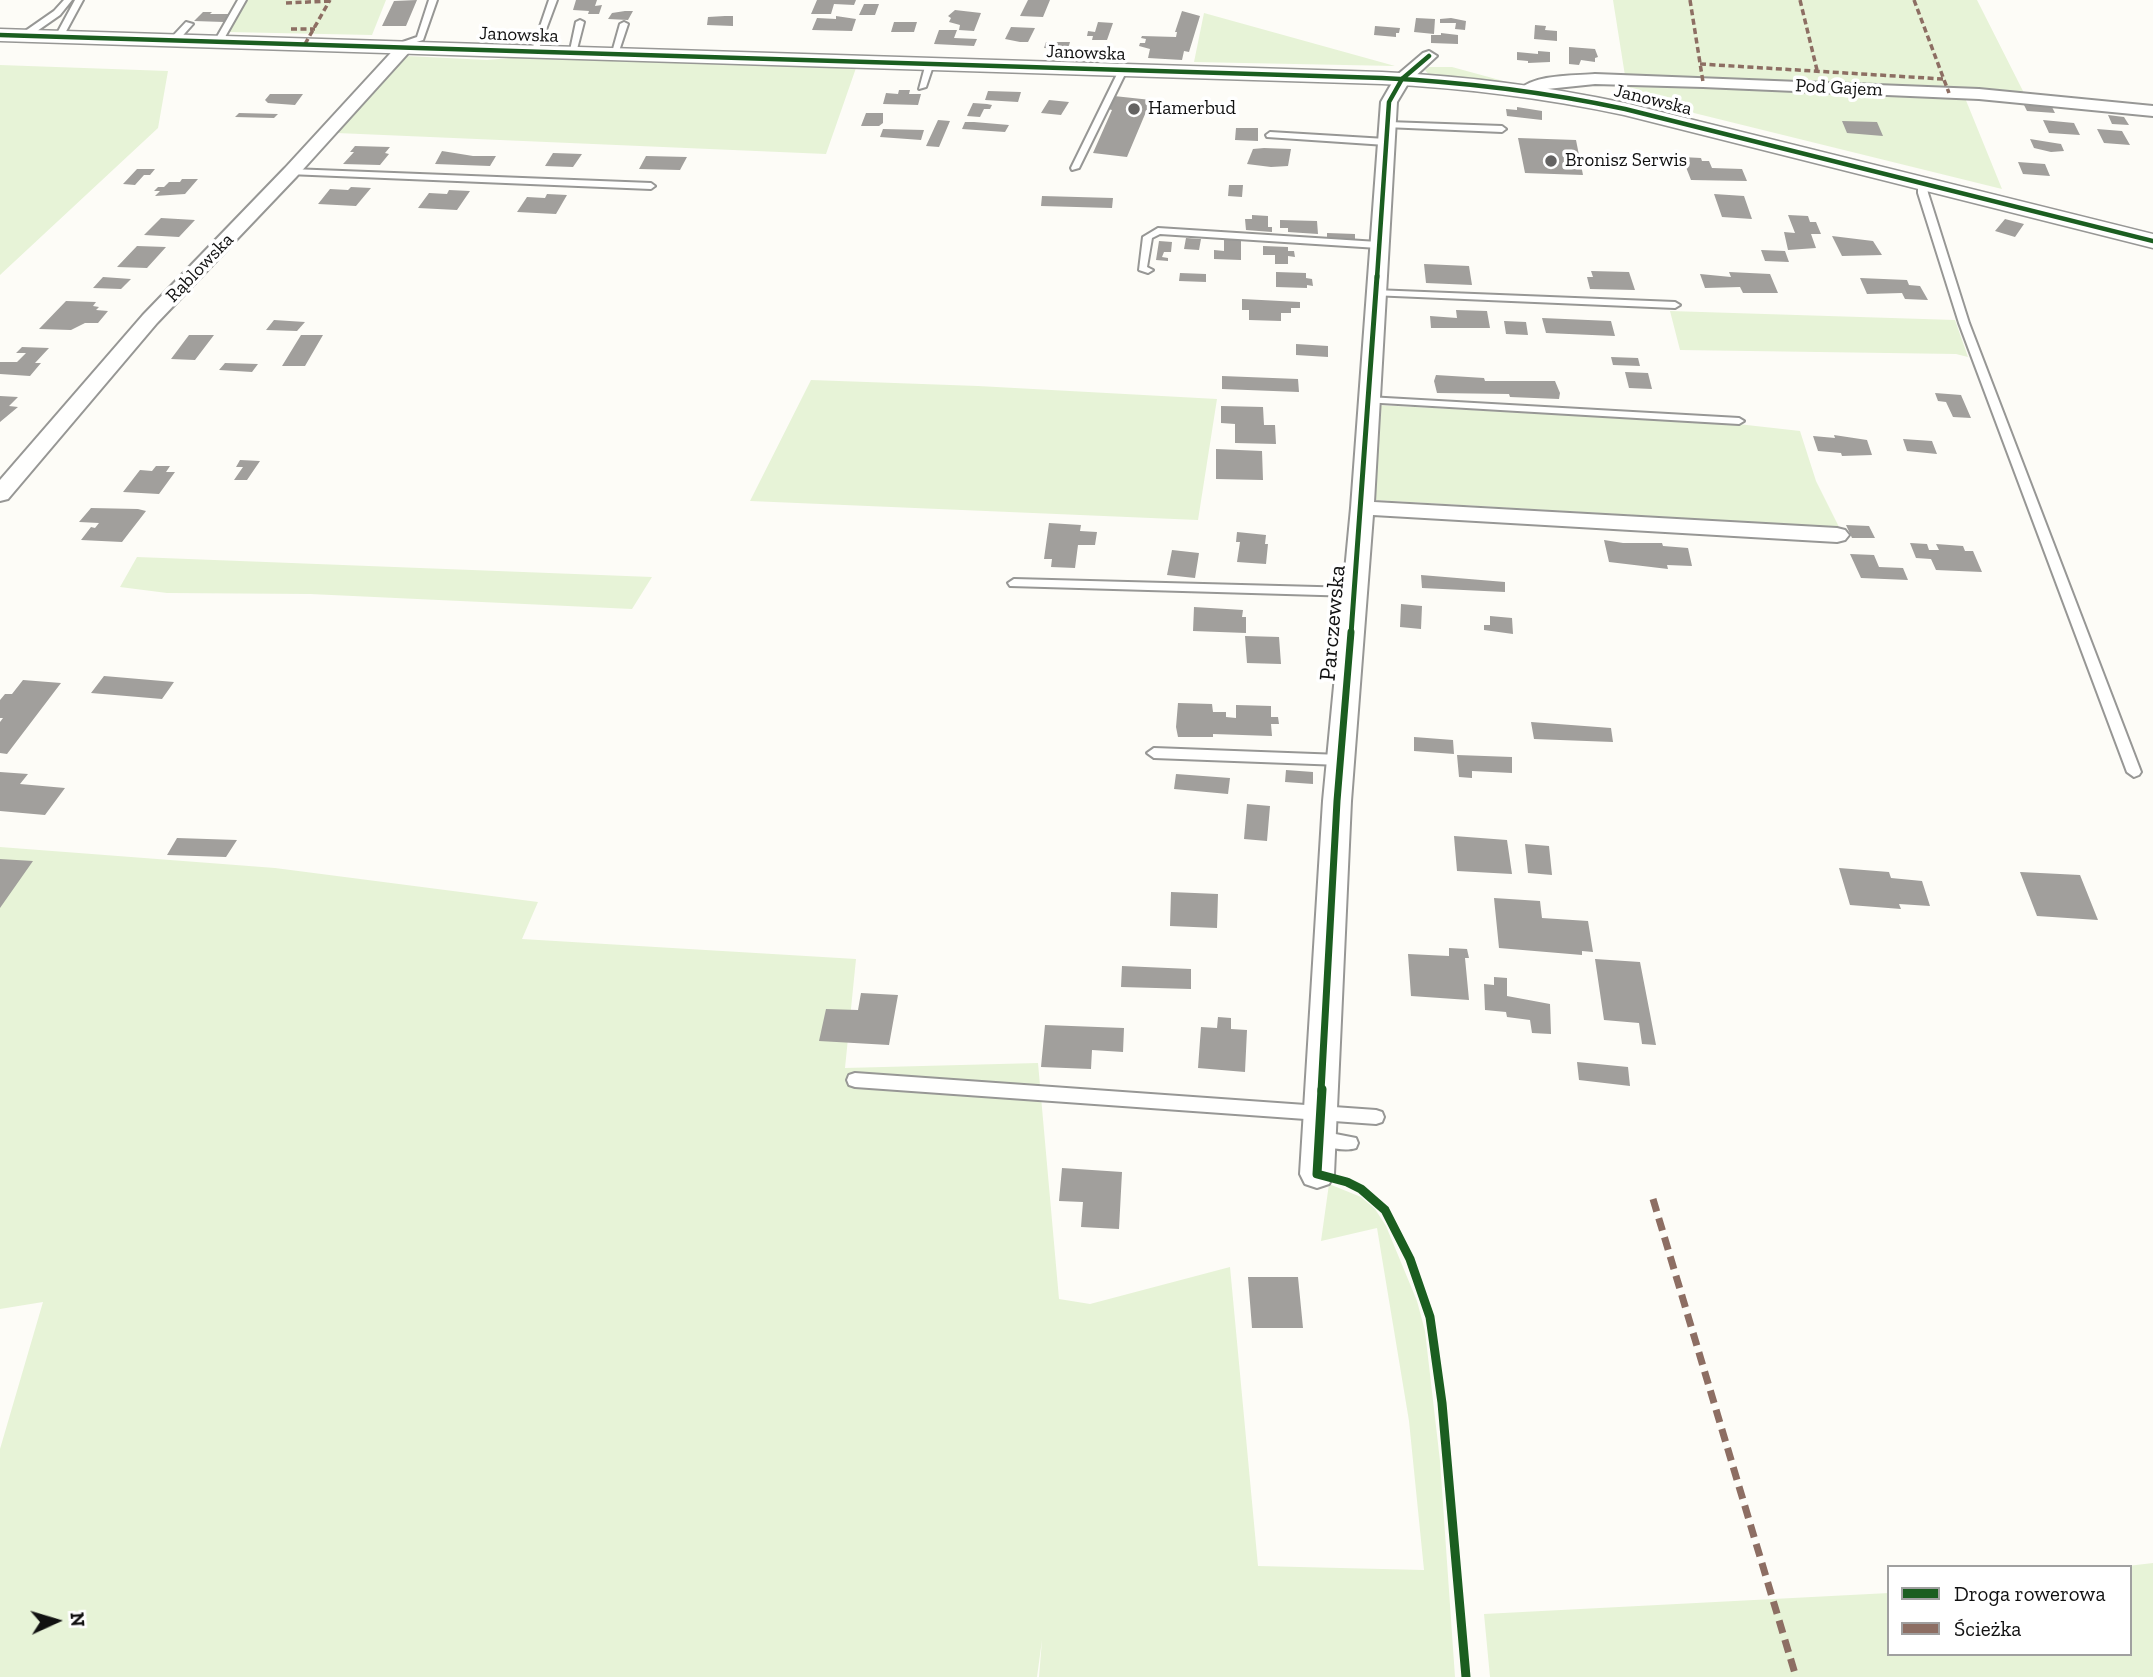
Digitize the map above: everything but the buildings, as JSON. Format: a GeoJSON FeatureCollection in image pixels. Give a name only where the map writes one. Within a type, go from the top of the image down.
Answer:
{"type":"FeatureCollection","features":[{"type":"Feature","properties":{"kind":"street","name":"Janowska"},"geometry":{"type":"LineString","coordinates":[[0,35],[1402,79],[1527,90],[1625,108],[2153,241]]}},
{"type":"Feature","properties":{"kind":"street","name":"Rąblowska"},"geometry":{"type":"LineString","coordinates":[[0,494],[150,319],[291,172],[401,47]]}},
{"type":"Feature","properties":{"kind":"street"},"geometry":{"type":"LineString","coordinates":[[1402,79],[1429,56]]}},
{"type":"Feature","properties":{"kind":"street","name":"Parczewska"},"geometry":{"type":"LineString","coordinates":[[1317,1174],[1341,760],[1362,508],[1374,293],[1389,102],[1402,79]]}},
{"type":"Feature","properties":{"kind":"street","name":"Pod Gajem"},"geometry":{"type":"LineString","coordinates":[[1527,90],[1545,84],[1595,79],[1703,82],[1979,94],[2153,110]]}},
{"type":"Feature","properties":{"kind":"street"},"geometry":{"type":"LineString","coordinates":[[1362,508],[1837,535]]}},
{"type":"Feature","properties":{"kind":"lane"},"geometry":{"type":"LineString","coordinates":[[24,36],[57,13],[68,0]]}},
{"type":"Feature","properties":{"kind":"lane"},"geometry":{"type":"LineString","coordinates":[[59,37],[79,0]]}},
{"type":"Feature","properties":{"kind":"lane"},"geometry":{"type":"LineString","coordinates":[[218,42],[242,0]]}},
{"type":"Feature","properties":{"kind":"lane"},"geometry":{"type":"LineString","coordinates":[[401,47],[420,38],[433,0]]}},
{"type":"Feature","properties":{"kind":"lane"},"geometry":{"type":"LineString","coordinates":[[534,51],[553,0]]}},
{"type":"Feature","properties":{"kind":"lane"},"geometry":{"type":"LineString","coordinates":[[572,52],[580,22]]}},
{"type":"Feature","properties":{"kind":"lane"},"geometry":{"type":"LineString","coordinates":[[174,40],[189,24]]}},
{"type":"Feature","properties":{"kind":"lane"},"geometry":{"type":"LineString","coordinates":[[614,54],[624,24]]}},
{"type":"Feature","properties":{"kind":"lane"},"geometry":{"type":"LineString","coordinates":[[922,87],[930,64]]}},
{"type":"Feature","properties":{"kind":"lane"},"geometry":{"type":"LineString","coordinates":[[1074,168],[1123,70]]}},
{"type":"Feature","properties":{"kind":"lane"},"geometry":{"type":"LineString","coordinates":[[1270,135],[1502,130]]}},
{"type":"Feature","properties":{"kind":"lane"},"geometry":{"type":"LineString","coordinates":[[291,172],[651,186]]}},
{"type":"Feature","properties":{"kind":"lane"},"geometry":{"type":"LineString","coordinates":[[1922,183],[1964,323],[2134,772]]}},
{"type":"Feature","properties":{"kind":"lane"},"geometry":{"type":"LineString","coordinates":[[1147,270],[1142,268],[1148,237],[1158,231],[1378,245]]}},
{"type":"Feature","properties":{"kind":"lane"},"geometry":{"type":"LineString","coordinates":[[1374,293],[1675,304]]}},
{"type":"Feature","properties":{"kind":"lane"},"geometry":{"type":"LineString","coordinates":[[1368,400],[1739,421]]}},
{"type":"Feature","properties":{"kind":"lane"},"geometry":{"type":"LineString","coordinates":[[1014,583],[1354,592]]}},
{"type":"Feature","properties":{"kind":"lane"},"geometry":{"type":"LineString","coordinates":[[1154,753],[1341,760]]}},
{"type":"Feature","properties":{"kind":"lane"},"geometry":{"type":"LineString","coordinates":[[855,1080],[1320,1126],[1376,1117]]}},
{"type":"Feature","properties":{"kind":"lane"},"geometry":{"type":"LineString","coordinates":[[1320,1126],[1350,1143]]}},
{"type":"Feature","properties":{"kind":"green space"},"geometry":{"type":"Polygon","coordinates":[[[247,0],[386,0],[372,35],[228,32],[247,0]]]}},
{"type":"Feature","properties":{"kind":"green space"},"geometry":{"type":"Polygon","coordinates":[[[1613,0],[1977,0],[2025,95],[1963,93],[2002,189],[1621,95],[1626,82],[1613,0]]]}},
{"type":"Feature","properties":{"kind":"green space"},"geometry":{"type":"Polygon","coordinates":[[[1204,13],[1395,66],[1194,62],[1204,13]]]}},
{"type":"Feature","properties":{"kind":"green space"},"geometry":{"type":"Polygon","coordinates":[[[407,56],[487,60],[524,57],[856,68],[826,154],[337,133],[407,56]]]}},
{"type":"Feature","properties":{"kind":"green space"},"geometry":{"type":"Polygon","coordinates":[[[0,65],[168,71],[158,128],[0,275],[0,65]]]}},
{"type":"Feature","properties":{"kind":"green space"},"geometry":{"type":"Polygon","coordinates":[[[1429,67],[1452,67],[1507,82],[1429,75],[1425,70],[1429,67]]]}},
{"type":"Feature","properties":{"kind":"green space"},"geometry":{"type":"Polygon","coordinates":[[[1670,311],[1955,320],[1968,357],[1956,354],[1680,350],[1670,311]]]}},
{"type":"Feature","properties":{"kind":"green space"},"geometry":{"type":"Polygon","coordinates":[[[811,380],[1217,399],[1198,520],[750,501],[811,380]]]}},
{"type":"Feature","properties":{"kind":"green space"},"geometry":{"type":"Polygon","coordinates":[[[1376,405],[1738,424],[1800,431],[1816,481],[1839,527],[1375,500],[1376,405]]]}},
{"type":"Feature","properties":{"kind":"green space"},"geometry":{"type":"Polygon","coordinates":[[[137,557],[652,577],[632,609],[310,594],[167,593],[120,587],[137,557]]]}},
{"type":"Feature","properties":{"kind":"green space"},"geometry":{"type":"Polygon","coordinates":[[[0,847],[275,868],[538,902],[522,939],[856,959],[845,1068],[1038,1063],[1059,1299],[1090,1304],[1230,1267],[1258,1566],[1424,1570],[1409,1421],[1377,1228],[1321,1241],[1329,1184],[1361,1197],[1375,1209],[1386,1226],[1417,1301],[1425,1331],[1440,1461],[1455,1677],[1039,1677],[1042,1640],[1037,1677],[0,1677],[0,1449],[43,1302],[0,1309],[0,847]]]}},
{"type":"Feature","properties":{"kind":"green space"},"geometry":{"type":"Polygon","coordinates":[[[2153,1563],[2153,1677],[1490,1677],[1484,1614],[1887,1593],[1887,1656],[2132,1656],[2132,1565],[2153,1563]]]}},
{"type":"Feature","properties":{"kind":"marked path"},"geometry":{"type":"LineString","coordinates":[[305,44],[330,0]]}},
{"type":"Feature","properties":{"kind":"marked path"},"geometry":{"type":"LineString","coordinates":[[1690,0],[1703,82]]}},
{"type":"Feature","properties":{"kind":"marked path"},"geometry":{"type":"LineString","coordinates":[[1800,0],[1817,70]]}},
{"type":"Feature","properties":{"kind":"marked path"},"geometry":{"type":"LineString","coordinates":[[1914,0],[1949,93]]}},
{"type":"Feature","properties":{"kind":"marked path"},"geometry":{"type":"LineString","coordinates":[[286,3],[330,1]]}},
{"type":"Feature","properties":{"kind":"marked path"},"geometry":{"type":"LineString","coordinates":[[291,29],[315,29]]}},
{"type":"Feature","properties":{"kind":"marked path"},"geometry":{"type":"LineString","coordinates":[[1700,64],[1943,79]]}},
{"type":"Feature","properties":{"kind":"marked path"},"geometry":{"type":"LineString","coordinates":[[1653,1199],[1796,1677]]}},
{"type":"Feature","properties":{"kind":"cycle path"},"geometry":{"type":"LineString","coordinates":[[0,35],[1382,78],[1474,84],[1625,109],[2153,241]]}},
{"type":"Feature","properties":{"kind":"cycle path"},"geometry":{"type":"LineString","coordinates":[[1429,56],[1402,79],[1389,102],[1362,508],[1337,801],[1317,1174],[1347,1182],[1361,1189],[1385,1210],[1410,1259],[1430,1317],[1442,1403],[1466,1677]]}},
{"type":"Feature","properties":{"kind":"place","name":"Hamerbud"},"geometry":{"type":"Point","coordinates":[1134,109]}},
{"type":"Feature","properties":{"kind":"place","name":"Bronisz Serwis"},"geometry":{"type":"Point","coordinates":[1551,161]}}]}
